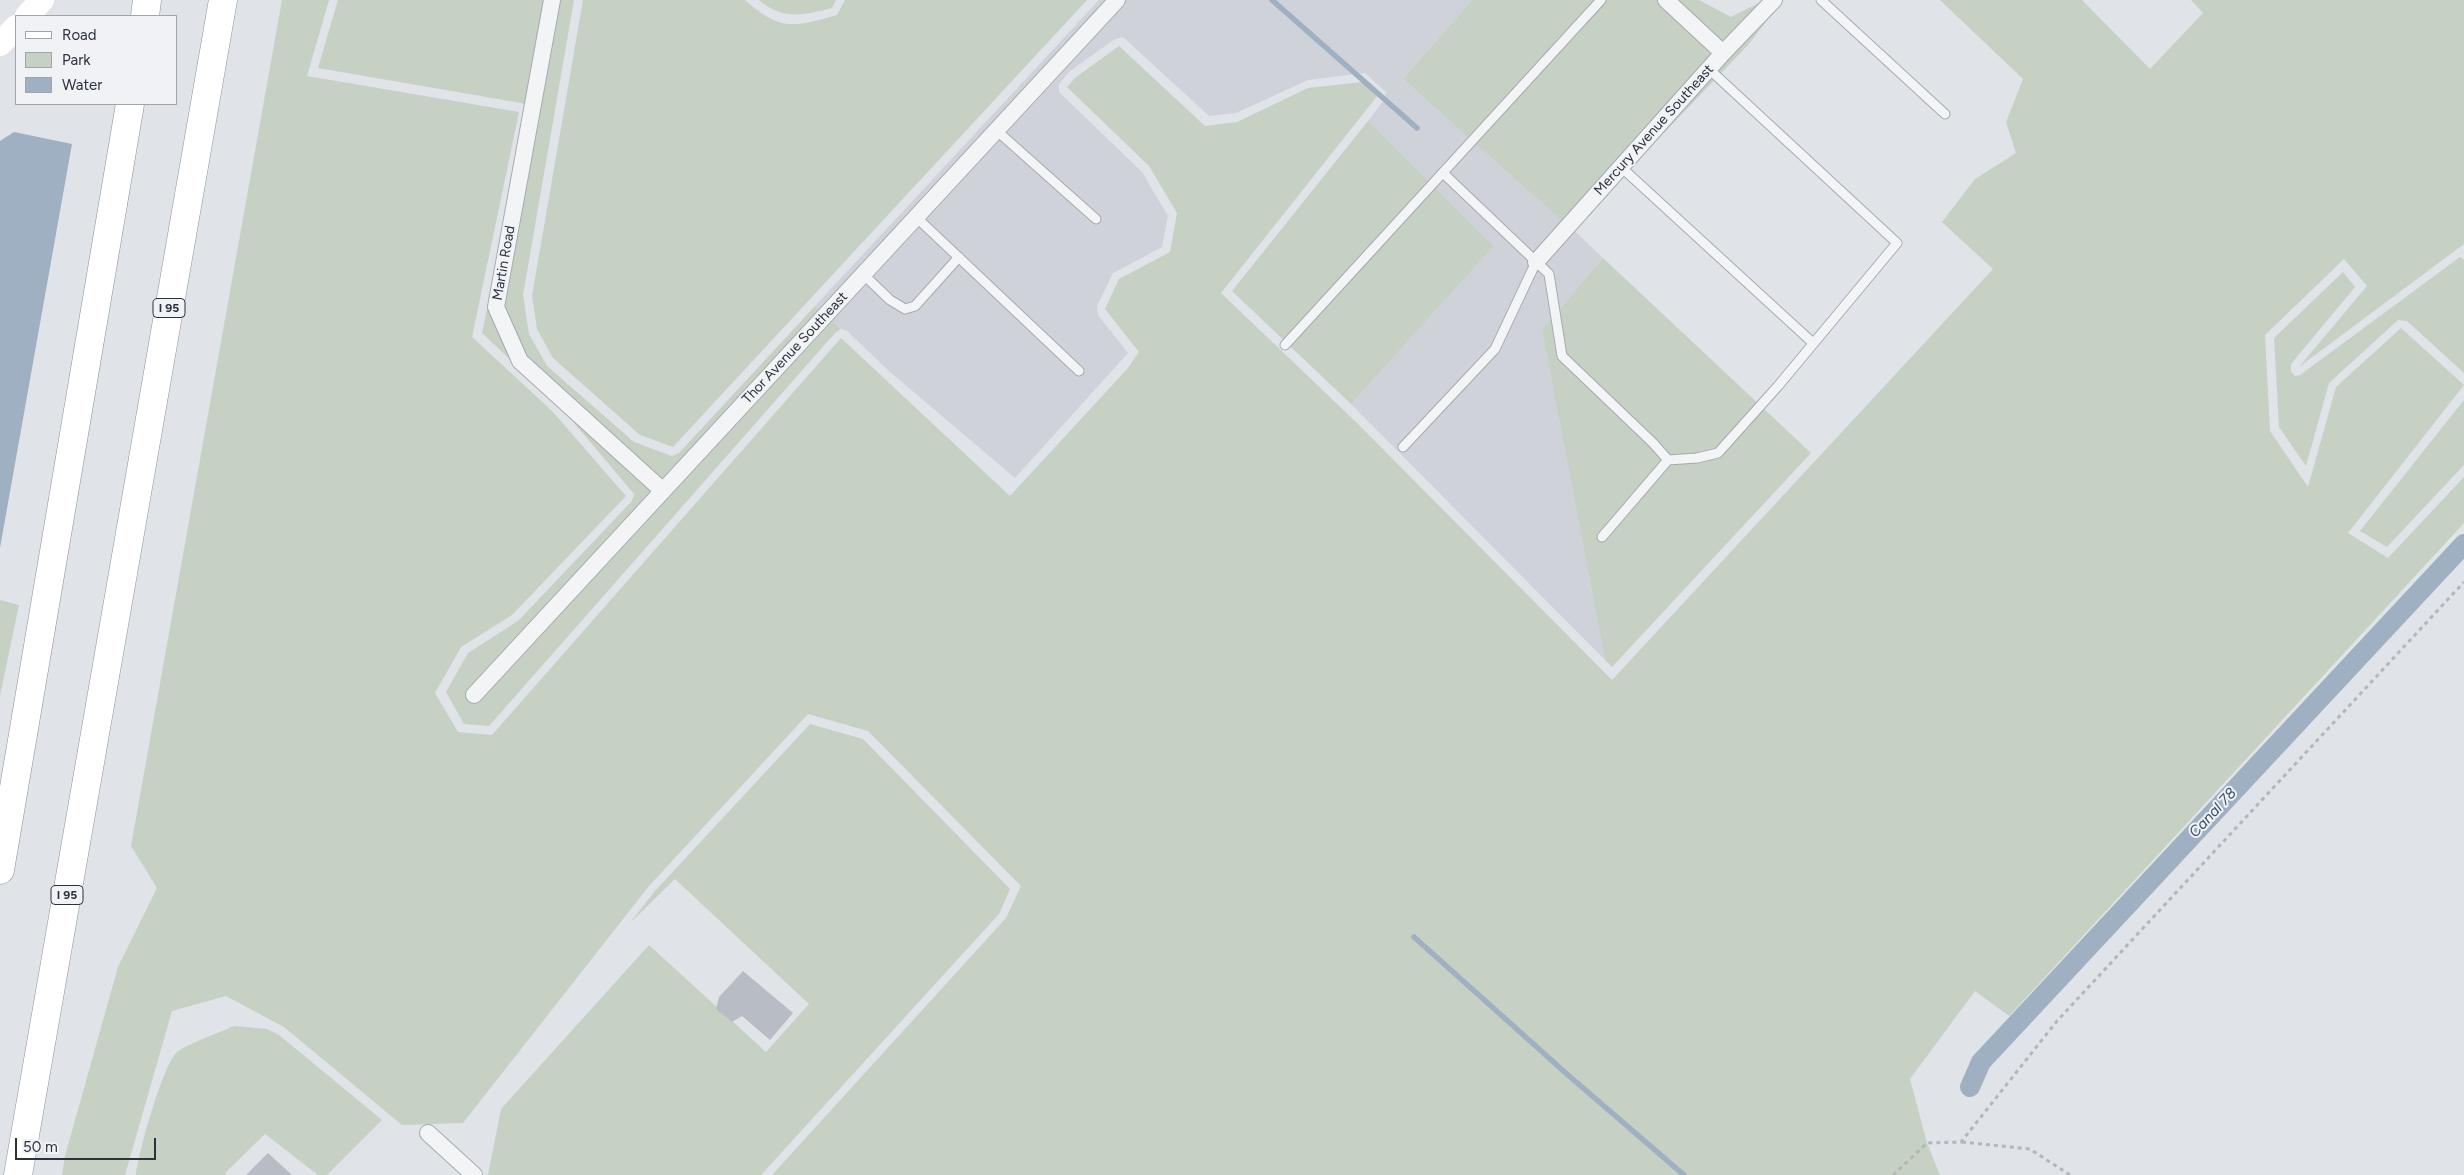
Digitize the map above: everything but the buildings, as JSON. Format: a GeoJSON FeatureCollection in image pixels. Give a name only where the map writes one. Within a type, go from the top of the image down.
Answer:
{"type":"FeatureCollection","features":[{"type":"Feature","properties":{"kind":"highway"},"geometry":{"type":"LineString","coordinates":[[145,15],[147,0]]}},
{"type":"Feature","properties":{"kind":"highway","name":"I 95"},"geometry":{"type":"LineString","coordinates":[[18,1175],[223,0]]}},
{"type":"Feature","properties":{"kind":"highway"},"geometry":{"type":"LineString","coordinates":[[0,870],[130,105]]}},
{"type":"Feature","properties":{"kind":"main road"},"geometry":{"type":"LineString","coordinates":[[27,15],[42,0]]}},
{"type":"Feature","properties":{"kind":"main road"},"geometry":{"type":"LineString","coordinates":[[0,44],[15,28]]}},
{"type":"Feature","properties":{"kind":"street","name":"Martin Road"},"geometry":{"type":"LineString","coordinates":[[552,0],[496,307],[520,361],[662,491]]}},
{"type":"Feature","properties":{"kind":"street","name":"Thor Avenue Southeast"},"geometry":{"type":"LineString","coordinates":[[474,695],[1116,0]]}},
{"type":"Feature","properties":{"kind":"street"},"geometry":{"type":"LineString","coordinates":[[1666,0],[1723,52]]}},
{"type":"Feature","properties":{"kind":"street","name":"Mercury Avenue Southeast"},"geometry":{"type":"LineString","coordinates":[[1536,262],[1723,52],[1774,0]]}},
{"type":"Feature","properties":{"kind":"street"},"geometry":{"type":"LineString","coordinates":[[428,1133],[474,1175]]}},
{"type":"Feature","properties":{"kind":"lane"},"geometry":{"type":"LineString","coordinates":[[1285,345],[1600,0]]}},
{"type":"Feature","properties":{"kind":"lane"},"geometry":{"type":"LineString","coordinates":[[1821,0],[1946,114]]}},
{"type":"Feature","properties":{"kind":"lane"},"geometry":{"type":"LineString","coordinates":[[1602,537],[1668,460],[1697,458],[1718,453],[1897,243],[1709,68]]}},
{"type":"Feature","properties":{"kind":"lane"},"geometry":{"type":"LineString","coordinates":[[996,130],[1096,219]]}},
{"type":"Feature","properties":{"kind":"lane"},"geometry":{"type":"LineString","coordinates":[[1621,167],[1813,343]]}},
{"type":"Feature","properties":{"kind":"lane"},"geometry":{"type":"LineString","coordinates":[[1443,173],[1550,274],[1562,356],[1653,442],[1668,460]]}},
{"type":"Feature","properties":{"kind":"lane"},"geometry":{"type":"LineString","coordinates":[[916,217],[1079,371]]}},
{"type":"Feature","properties":{"kind":"lane"},"geometry":{"type":"LineString","coordinates":[[863,274],[890,300],[905,309],[915,306],[959,257]]}},
{"type":"Feature","properties":{"kind":"lane"},"geometry":{"type":"LineString","coordinates":[[1404,447],[1495,349],[1536,262]]}},
{"type":"Feature","properties":{"kind":"path"},"geometry":{"type":"LineString","coordinates":[[1961,1142],[2057,1022],[2464,582]]}},
{"type":"Feature","properties":{"kind":"path"},"geometry":{"type":"LineString","coordinates":[[1893,1175],[1927,1143],[1961,1142],[2030,1149],[2070,1175]]}},
{"type":"Feature","properties":{"kind":"shaded area"},"geometry":{"type":"Polygon","coordinates":[[[1099,0],[1472,0],[1403,79],[1556,213],[1603,258],[1542,330],[1605,660],[1351,404],[1494,246],[1368,121],[1384,100],[1386,92],[1365,73],[1308,80],[1236,113],[1209,116],[1123,37],[1115,39],[1070,71],[1059,84],[1059,92],[1142,172],[1168,216],[1162,247],[1113,273],[1097,306],[1098,315],[1128,353],[1015,478],[889,371],[847,331],[841,329],[815,306],[1099,0]]]}},
{"type":"Feature","properties":{"kind":"green space"},"geometry":{"type":"Polygon","coordinates":[[[282,0],[329,0],[307,76],[519,112],[472,337],[552,411],[626,496],[512,615],[461,647],[435,693],[458,732],[492,735],[841,338],[1010,496],[1128,368],[1139,352],[1105,309],[1119,279],[1170,252],[1177,213],[1149,166],[1067,87],[1076,77],[1119,46],[1205,126],[1237,122],[1308,88],[1363,82],[1378,95],[1221,293],[1356,422],[1612,680],[1993,269],[1942,222],[1975,179],[2016,153],[2006,122],[2023,79],[1940,0],[2082,0],[2150,69],[2203,13],[2191,0],[2464,0],[2464,244],[2299,367],[2367,286],[2344,259],[2265,335],[2270,431],[2308,487],[2336,387],[2401,328],[2464,385],[2348,533],[2388,558],[2464,477],[2464,523],[2009,1016],[1975,991],[1910,1079],[1927,1143],[1940,1175],[772,1175],[1006,918],[1021,886],[868,731],[808,714],[649,886],[463,1123],[402,1125],[284,1027],[226,996],[172,1011],[125,1175],[62,1175],[65,1156],[118,967],[157,888],[131,846],[282,0]]]}},
{"type":"Feature","properties":{"kind":"green space"},"geometry":{"type":"Polygon","coordinates":[[[338,0],[574,0],[523,295],[529,334],[547,366],[634,442],[672,456],[679,453],[815,306],[841,329],[835,333],[489,726],[464,724],[446,692],[468,653],[518,621],[632,501],[634,494],[559,405],[482,333],[528,113],[526,105],[318,68],[338,0]]]}},
{"type":"Feature","properties":{"kind":"green space"},"geometry":{"type":"Polygon","coordinates":[[[583,0],[745,0],[769,18],[788,24],[798,24],[837,15],[845,0],[1087,0],[673,447],[640,435],[553,358],[537,329],[532,296],[583,0]]]}},
{"type":"Feature","properties":{"kind":"green space"},"geometry":{"type":"Polygon","coordinates":[[[759,0],[836,0],[832,8],[794,15],[777,11],[759,0]]]}},
{"type":"Feature","properties":{"kind":"green space"},"geometry":{"type":"Polygon","coordinates":[[[1472,0],[1699,0],[1731,17],[1765,0],[1783,0],[1748,45],[1572,229],[1403,79],[1472,0]]]}},
{"type":"Feature","properties":{"kind":"green space"},"geometry":{"type":"Polygon","coordinates":[[[1368,121],[1494,246],[1351,404],[1232,291],[1368,121]]]}},
{"type":"Feature","properties":{"kind":"green space"},"geometry":{"type":"Polygon","coordinates":[[[2460,257],[2464,260],[2464,373],[2407,321],[2398,320],[2329,383],[2306,466],[2279,427],[2274,338],[2343,272],[2355,287],[2291,364],[2291,372],[2295,376],[2300,375],[2460,257]]]}},
{"type":"Feature","properties":{"kind":"green space"},"geometry":{"type":"Polygon","coordinates":[[[1603,258],[1811,453],[1612,667],[1605,660],[1542,330],[1603,258]]]}},
{"type":"Feature","properties":{"kind":"green space"},"geometry":{"type":"Polygon","coordinates":[[[2464,400],[2464,465],[2387,547],[2360,531],[2464,400]]]}},
{"type":"Feature","properties":{"kind":"green space"},"geometry":{"type":"Polygon","coordinates":[[[0,600],[19,605],[0,696],[0,600]]]}},
{"type":"Feature","properties":{"kind":"green space"},"geometry":{"type":"Polygon","coordinates":[[[810,724],[863,739],[1010,889],[999,914],[761,1175],[488,1175],[501,1109],[649,945],[766,1052],[809,1004],[675,879],[630,923],[655,891],[810,724]]]}},
{"type":"Feature","properties":{"kind":"green space"},"geometry":{"type":"Polygon","coordinates":[[[234,1026],[267,1029],[279,1035],[382,1120],[327,1175],[318,1175],[265,1134],[225,1173],[227,1175],[136,1175],[152,1110],[171,1060],[182,1049],[234,1026]]]}},
{"type":"Feature","properties":{"kind":"water"},"geometry":{"type":"Polygon","coordinates":[[[14,132],[72,144],[0,548],[0,141],[14,132]]]}},
{"type":"Feature","properties":{"kind":"waterway"},"geometry":{"type":"LineString","coordinates":[[1272,0],[1417,128]]}},
{"type":"Feature","properties":{"kind":"waterway","name":"Canal 78"},"geometry":{"type":"LineString","coordinates":[[1970,1087],[1981,1062],[2464,544]]}},
{"type":"Feature","properties":{"kind":"waterway"},"geometry":{"type":"LineString","coordinates":[[1414,937],[1568,1075],[1684,1175]]}}]}
